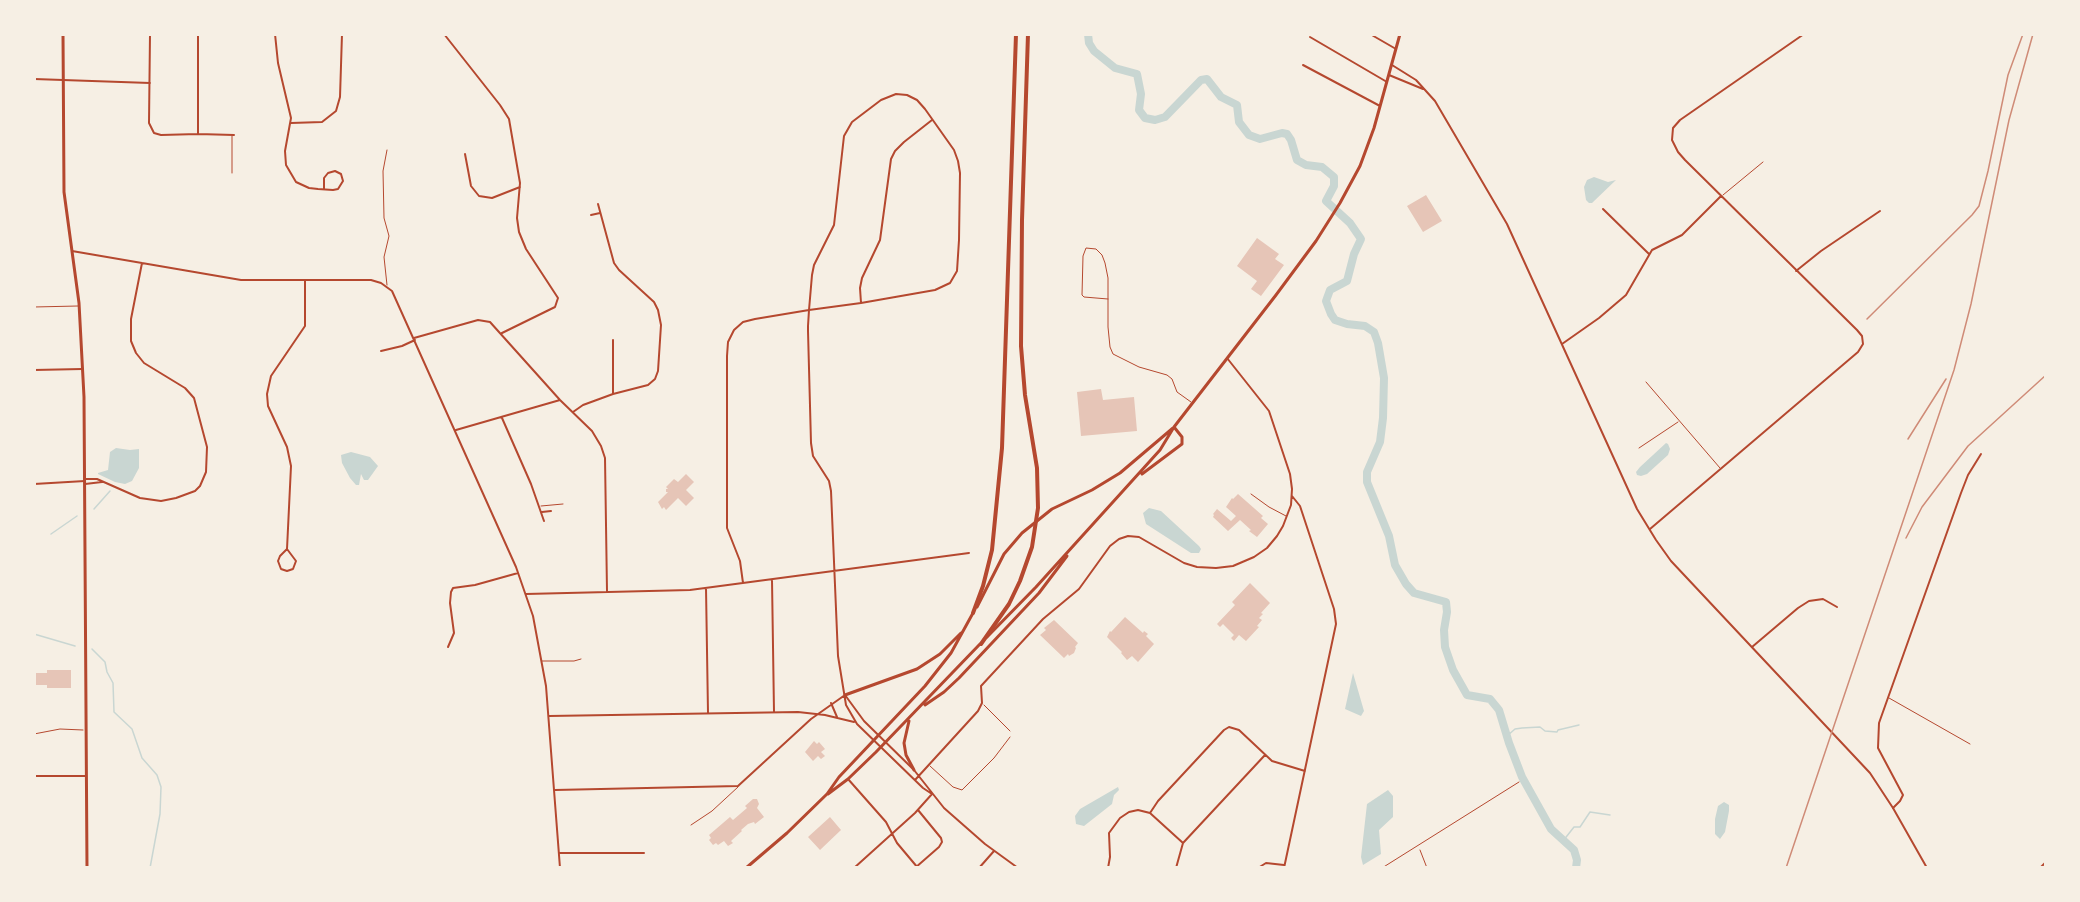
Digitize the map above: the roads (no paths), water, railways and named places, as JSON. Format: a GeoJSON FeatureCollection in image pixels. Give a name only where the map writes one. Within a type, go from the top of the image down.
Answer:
{"type":"FeatureCollection","features":[{"type":"Feature","properties":{"kind":"highway"},"geometry":{"type":"LineString","coordinates":[[973,613],[992,550],[1002,448],[1016,34]]}},
{"type":"Feature","properties":{"kind":"highway"},"geometry":{"type":"LineString","coordinates":[[981,644],[1017,589],[1034,538],[1038,508],[1037,468],[1025,395],[1021,346],[1022,212],[1028,34]]}},
{"type":"Feature","properties":{"kind":"main road"},"geometry":{"type":"LineString","coordinates":[[63,34],[64,192],[79,306],[82,369],[85,482],[87,867]]}},
{"type":"Feature","properties":{"kind":"main road"},"geometry":{"type":"LineString","coordinates":[[746,867],[848,779],[912,717],[1160,450],[1174,427],[1292,275],[1340,203],[1360,166],[1400,34]]}},
{"type":"Feature","properties":{"kind":"main road"},"geometry":{"type":"LineString","coordinates":[[828,794],[839,777],[939,669],[966,627],[1004,554],[1022,533],[1052,509],[1092,490],[1120,473],[1174,427]]}},
{"type":"Feature","properties":{"kind":"main road"},"geometry":{"type":"LineString","coordinates":[[1133,481],[1158,460],[1179,447],[1182,437],[1174,427]]}},
{"type":"Feature","properties":{"kind":"main road"},"geometry":{"type":"LineString","coordinates":[[921,707],[944,692],[975,661],[1039,592],[1077,542]]}},
{"type":"Feature","properties":{"kind":"main road"},"geometry":{"type":"LineString","coordinates":[[845,695],[903,675],[926,664],[947,648],[966,627]]}},
{"type":"Feature","properties":{"kind":"main road"},"geometry":{"type":"LineString","coordinates":[[912,717],[906,729],[904,743],[906,755],[914,770]]}},
{"type":"Feature","properties":{"kind":"street"},"geometry":{"type":"LineString","coordinates":[[150,34],[149,123],[151,130],[161,135],[233,135]]}},
{"type":"Feature","properties":{"kind":"street"},"geometry":{"type":"LineString","coordinates":[[198,34],[198,134]]}},
{"type":"Feature","properties":{"kind":"street"},"geometry":{"type":"LineString","coordinates":[[275,34],[278,63],[290,109],[291,123],[285,156],[289,173],[303,187],[324,189],[336,189],[341,187],[343,179],[339,172],[333,171],[327,174],[324,189]]}},
{"type":"Feature","properties":{"kind":"street"},"geometry":{"type":"LineString","coordinates":[[291,123],[322,122],[336,111],[340,97],[342,34]]}},
{"type":"Feature","properties":{"kind":"street"},"geometry":{"type":"LineString","coordinates":[[444,34],[509,119],[520,187],[517,218],[519,232],[526,249],[557,294],[559,301],[555,307],[502,333]]}},
{"type":"Feature","properties":{"kind":"street"},"geometry":{"type":"LineString","coordinates":[[1370,34],[1396,49]]}},
{"type":"Feature","properties":{"kind":"street"},"geometry":{"type":"LineString","coordinates":[[1649,530],[1858,352],[1863,344],[1862,336],[1857,330],[1685,160],[1674,145],[1672,137],[1673,128],[1685,115],[1804,34]]}},
{"type":"Feature","properties":{"kind":"street"},"geometry":{"type":"LineString","coordinates":[[1310,37],[1387,82]]}},
{"type":"Feature","properties":{"kind":"street"},"geometry":{"type":"LineString","coordinates":[[1303,65],[1380,106]]}},
{"type":"Feature","properties":{"kind":"street"},"geometry":{"type":"LineString","coordinates":[[1392,65],[1410,75],[1440,109],[1507,224],[1637,509],[1649,530],[1671,561],[1870,773],[1927,867]]}},
{"type":"Feature","properties":{"kind":"street"},"geometry":{"type":"LineString","coordinates":[[1389,75],[1415,84],[1425,91]]}},
{"type":"Feature","properties":{"kind":"street"},"geometry":{"type":"LineString","coordinates":[[34,79],[150,83]]}},
{"type":"Feature","properties":{"kind":"street"},"geometry":{"type":"LineString","coordinates":[[743,583],[740,561],[727,528],[728,342],[734,330],[743,322],[809,310],[935,290],[950,283],[955,275],[959,250],[960,173],[956,153],[917,100],[907,95],[896,94],[881,100],[856,119],[848,129],[843,143],[836,214],[830,235],[812,270],[809,310],[808,338],[812,451],[831,488],[838,656],[847,710],[856,724],[932,794]]}},
{"type":"Feature","properties":{"kind":"street"},"geometry":{"type":"LineString","coordinates":[[861,303],[862,278],[880,240],[887,174],[891,159],[903,142],[932,120]]}},
{"type":"Feature","properties":{"kind":"street"},"geometry":{"type":"LineString","coordinates":[[465,154],[471,186],[479,196],[487,199],[520,187]]}},
{"type":"Feature","properties":{"kind":"street"},"geometry":{"type":"LineString","coordinates":[[1562,344],[1599,318],[1626,295],[1649,254],[1654,249],[1682,235],[1721,196]]}},
{"type":"Feature","properties":{"kind":"street"},"geometry":{"type":"LineString","coordinates":[[573,412],[583,405],[613,394],[644,387],[656,379],[658,371],[661,320],[654,302],[616,267],[598,204]]}},
{"type":"Feature","properties":{"kind":"street"},"geometry":{"type":"LineString","coordinates":[[1603,209],[1649,254]]}},
{"type":"Feature","properties":{"kind":"street"},"geometry":{"type":"LineString","coordinates":[[1796,271],[1880,211]]}},
{"type":"Feature","properties":{"kind":"street"},"geometry":{"type":"LineString","coordinates":[[591,215],[601,213]]}},
{"type":"Feature","properties":{"kind":"street"},"geometry":{"type":"LineString","coordinates":[[72,251],[241,280],[367,279],[381,283],[396,298],[518,573],[533,616],[549,716],[560,867]]}},
{"type":"Feature","properties":{"kind":"street"},"geometry":{"type":"LineString","coordinates":[[34,484],[102,482],[140,498],[156,502],[187,495],[197,489],[207,468],[207,447],[194,398],[184,388],[144,363],[132,345],[131,319],[142,263]]}},
{"type":"Feature","properties":{"kind":"street"},"geometry":{"type":"LineString","coordinates":[[287,549],[278,561],[281,569],[287,571],[295,567],[296,561],[287,549],[290,461],[268,406],[267,394],[271,376],[305,326],[305,280]]}},
{"type":"Feature","properties":{"kind":"street"},"geometry":{"type":"LineString","coordinates":[[381,351],[484,320],[493,323],[560,400],[592,431],[605,455],[607,591]]}},
{"type":"Feature","properties":{"kind":"street"},"geometry":{"type":"LineString","coordinates":[[613,340],[613,394]]}},
{"type":"Feature","properties":{"kind":"street"},"geometry":{"type":"LineString","coordinates":[[915,780],[977,713],[982,703],[981,686],[1043,619],[1079,589],[1110,546],[1119,539],[1128,536],[1139,537],[1184,563],[1206,568],[1224,568],[1247,561],[1267,548],[1281,531],[1288,516],[1292,496],[1290,474],[1272,416],[1227,358]]}},
{"type":"Feature","properties":{"kind":"street"},"geometry":{"type":"LineString","coordinates":[[34,370],[82,369]]}},
{"type":"Feature","properties":{"kind":"street"},"geometry":{"type":"LineString","coordinates":[[455,430],[560,400]]}},
{"type":"Feature","properties":{"kind":"street"},"geometry":{"type":"LineString","coordinates":[[502,418],[540,506],[544,521]]}},
{"type":"Feature","properties":{"kind":"street"},"geometry":{"type":"LineString","coordinates":[[1893,808],[1902,799],[1902,792],[1881,755],[1877,741],[1878,727],[1961,493],[1971,469],[1981,454]]}},
{"type":"Feature","properties":{"kind":"street"},"geometry":{"type":"LineString","coordinates":[[1258,867],[1266,863],[1284,866],[1335,632],[1336,617],[1300,506],[1292,496]]}},
{"type":"Feature","properties":{"kind":"street"},"geometry":{"type":"LineString","coordinates":[[542,512],[551,511]]}},
{"type":"Feature","properties":{"kind":"street"},"geometry":{"type":"LineString","coordinates":[[526,594],[706,588],[969,553]]}},
{"type":"Feature","properties":{"kind":"street"},"geometry":{"type":"LineString","coordinates":[[448,647],[454,633],[450,603],[453,588],[475,585],[518,573]]}},
{"type":"Feature","properties":{"kind":"street"},"geometry":{"type":"LineString","coordinates":[[772,580],[774,712]]}},
{"type":"Feature","properties":{"kind":"street"},"geometry":{"type":"LineString","coordinates":[[706,588],[708,713]]}},
{"type":"Feature","properties":{"kind":"street"},"geometry":{"type":"LineString","coordinates":[[1752,647],[1805,603],[1823,599],[1837,608]]}},
{"type":"Feature","properties":{"kind":"street"},"geometry":{"type":"LineString","coordinates":[[554,790],[738,786],[817,714],[845,695]]}},
{"type":"Feature","properties":{"kind":"street"},"geometry":{"type":"LineString","coordinates":[[845,695],[859,716],[914,770],[944,808],[994,851],[1018,867]]}},
{"type":"Feature","properties":{"kind":"street"},"geometry":{"type":"LineString","coordinates":[[831,703],[832,710],[837,717]]}},
{"type":"Feature","properties":{"kind":"street"},"geometry":{"type":"LineString","coordinates":[[549,716],[774,712],[817,714],[837,717],[856,724]]}},
{"type":"Feature","properties":{"kind":"street"},"geometry":{"type":"LineString","coordinates":[[1150,813],[1158,801],[1226,728],[1233,727],[1239,730],[1276,763],[1305,771]]}},
{"type":"Feature","properties":{"kind":"street"},"geometry":{"type":"LineString","coordinates":[[1176,867],[1184,843],[1265,755]]}},
{"type":"Feature","properties":{"kind":"street"},"geometry":{"type":"LineString","coordinates":[[34,776],[85,776]]}},
{"type":"Feature","properties":{"kind":"street"},"geometry":{"type":"LineString","coordinates":[[848,779],[881,815],[893,832],[897,843],[917,867],[942,842],[918,810]]}},
{"type":"Feature","properties":{"kind":"street"},"geometry":{"type":"LineString","coordinates":[[854,867],[878,848],[932,794]]}},
{"type":"Feature","properties":{"kind":"street"},"geometry":{"type":"LineString","coordinates":[[1108,867],[1110,857],[1108,836],[1116,823],[1129,812],[1142,810],[1150,813],[1184,843]]}},
{"type":"Feature","properties":{"kind":"street"},"geometry":{"type":"LineString","coordinates":[[979,867],[994,851]]}},
{"type":"Feature","properties":{"kind":"street"},"geometry":{"type":"LineString","coordinates":[[559,853],[644,853]]}},
{"type":"Feature","properties":{"kind":"street"},"geometry":{"type":"LineString","coordinates":[[2040,867],[2046,862]]}},
{"type":"Feature","properties":{"kind":"lane"},"geometry":{"type":"LineString","coordinates":[[232,173],[233,135]]}},
{"type":"Feature","properties":{"kind":"lane"},"geometry":{"type":"LineString","coordinates":[[387,150],[383,171],[384,218],[388,236],[384,256],[387,287]]}},
{"type":"Feature","properties":{"kind":"lane"},"geometry":{"type":"LineString","coordinates":[[1721,196],[1763,162]]}},
{"type":"Feature","properties":{"kind":"lane"},"geometry":{"type":"LineString","coordinates":[[1108,298],[1082,295],[1083,256],[1086,248],[1093,248],[1102,255],[1108,278],[1108,298],[1108,327],[1113,354],[1139,367],[1167,375],[1177,392],[1193,403]]}},
{"type":"Feature","properties":{"kind":"lane"},"geometry":{"type":"LineString","coordinates":[[381,283],[387,277]]}},
{"type":"Feature","properties":{"kind":"lane"},"geometry":{"type":"LineString","coordinates":[[34,307],[79,306]]}},
{"type":"Feature","properties":{"kind":"lane"},"geometry":{"type":"LineString","coordinates":[[1646,382],[1721,470]]}},
{"type":"Feature","properties":{"kind":"lane"},"geometry":{"type":"LineString","coordinates":[[1639,448],[1679,421]]}},
{"type":"Feature","properties":{"kind":"lane"},"geometry":{"type":"LineString","coordinates":[[1251,494],[1269,507],[1288,516]]}},
{"type":"Feature","properties":{"kind":"lane"},"geometry":{"type":"LineString","coordinates":[[540,506],[563,504]]}},
{"type":"Feature","properties":{"kind":"lane"},"geometry":{"type":"LineString","coordinates":[[542,661],[572,661],[581,658]]}},
{"type":"Feature","properties":{"kind":"lane"},"geometry":{"type":"LineString","coordinates":[[1887,698],[1970,744]]}},
{"type":"Feature","properties":{"kind":"lane"},"geometry":{"type":"LineString","coordinates":[[982,703],[1010,731]]}},
{"type":"Feature","properties":{"kind":"lane"},"geometry":{"type":"LineString","coordinates":[[34,734],[60,729],[85,730]]}},
{"type":"Feature","properties":{"kind":"lane"},"geometry":{"type":"LineString","coordinates":[[929,764],[953,787],[960,790],[994,758],[1010,737]]}},
{"type":"Feature","properties":{"kind":"lane"},"geometry":{"type":"LineString","coordinates":[[1382,867],[1519,782]]}},
{"type":"Feature","properties":{"kind":"lane"},"geometry":{"type":"LineString","coordinates":[[691,825],[705,816],[738,786]]}},
{"type":"Feature","properties":{"kind":"waterway"},"geometry":{"type":"LineString","coordinates":[[1088,34],[1089,43],[1094,51],[1115,68],[1137,74],[1141,94],[1139,110],[1145,118],[1155,120],[1165,117],[1201,80],[1207,79],[1221,97],[1237,105],[1239,122],[1249,135],[1260,139],[1282,133],[1287,134],[1297,160],[1306,165],[1322,167],[1334,177],[1334,186],[1326,201],[1350,223],[1361,239],[1354,254],[1347,281],[1330,290],[1326,301],[1335,320],[1365,326],[1374,332],[1378,343],[1384,378],[1383,418],[1380,442],[1367,472],[1367,482],[1389,536],[1395,565],[1414,593],[1446,602],[1445,647],[1453,670],[1467,695],[1490,699],[1499,710],[1522,777],[1551,829],[1574,850],[1577,860],[1576,868]]}},
{"type":"Feature","properties":{"kind":"waterway"},"geometry":{"type":"LineString","coordinates":[[94,509],[110,491]]}},
{"type":"Feature","properties":{"kind":"waterway"},"geometry":{"type":"LineString","coordinates":[[51,534],[77,516]]}},
{"type":"Feature","properties":{"kind":"waterway"},"geometry":{"type":"LineString","coordinates":[[34,634],[75,646]]}},
{"type":"Feature","properties":{"kind":"waterway"},"geometry":{"type":"LineString","coordinates":[[92,649],[105,662],[113,683],[114,712],[132,729],[142,758],[157,775],[161,787],[160,814],[150,868]]}},
{"type":"Feature","properties":{"kind":"waterway"},"geometry":{"type":"LineString","coordinates":[[1507,736],[1515,729],[1540,727],[1545,731],[1557,732],[1579,725]]}},
{"type":"Feature","properties":{"kind":"waterway"},"geometry":{"type":"LineString","coordinates":[[1563,841],[1574,827],[1580,827],[1590,812],[1610,815]]}},
{"type":"Feature","properties":{"kind":"railway"},"geometry":{"type":"LineString","coordinates":[[1867,319],[1979,206],[2008,75],[2023,34]]}},
{"type":"Feature","properties":{"kind":"railway"},"geometry":{"type":"LineString","coordinates":[[1786,868],[1954,370],[1971,304],[2009,120],[2033,34]]}},
{"type":"Feature","properties":{"kind":"railway"},"geometry":{"type":"LineString","coordinates":[[1906,538],[1922,507],[1968,446],[2046,375]]}},
{"type":"Feature","properties":{"kind":"railway"},"geometry":{"type":"LineString","coordinates":[[1908,439],[1946,379]]}}]}
